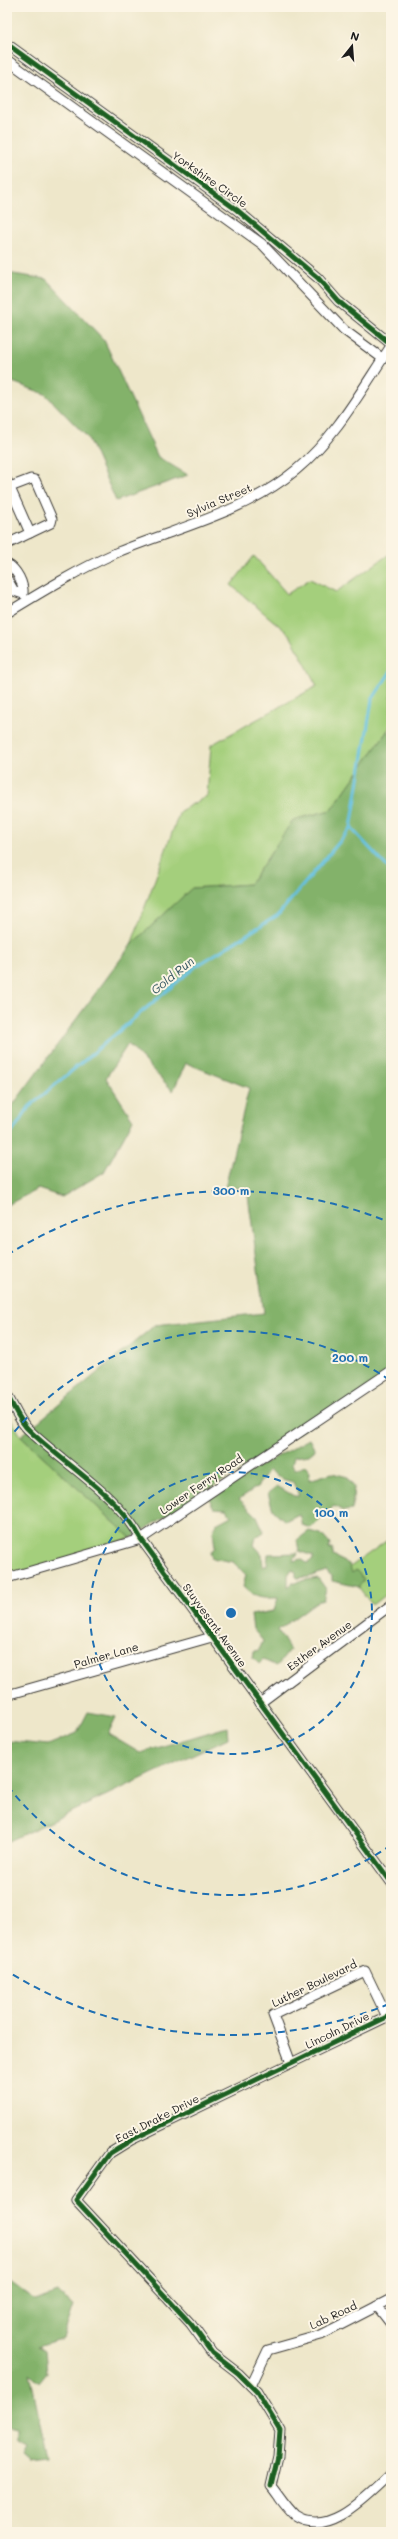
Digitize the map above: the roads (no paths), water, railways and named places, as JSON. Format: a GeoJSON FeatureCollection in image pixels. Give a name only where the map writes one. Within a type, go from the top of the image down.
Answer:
{"type":"FeatureCollection","features":[{"type":"Feature","properties":{"kind":"street","name":"Yorkshire Circle"},"geometry":{"type":"LineString","coordinates":[[7,44],[237,210],[318,278],[338,302],[391,345]]}},
{"type":"Feature","properties":{"kind":"street","name":"Yorkshire Circle"},"geometry":{"type":"LineString","coordinates":[[7,60],[262,244],[344,330],[382,358]]}},
{"type":"Feature","properties":{"kind":"street","name":"Sylvia Street"},"geometry":{"type":"LineString","coordinates":[[7,613],[25,598],[95,562],[227,512],[279,484],[317,451],[334,430],[391,345]]}},
{"type":"Feature","properties":{"kind":"street"},"geometry":{"type":"LineString","coordinates":[[7,544],[52,523],[52,519],[34,480],[31,479],[8,484],[30,533]]}},
{"type":"Feature","properties":{"kind":"street"},"geometry":{"type":"LineString","coordinates":[[7,564],[12,567],[23,585],[25,598]]}},
{"type":"Feature","properties":{"kind":"street"},"geometry":{"type":"LineString","coordinates":[[7,579],[14,591],[25,598]]}},
{"type":"Feature","properties":{"kind":"street","name":"Lower Ferry Road"},"geometry":{"type":"LineString","coordinates":[[7,1578],[141,1539],[391,1371]]}},
{"type":"Feature","properties":{"kind":"street","name":"Stuyvesant Avenue"},"geometry":{"type":"LineString","coordinates":[[7,1396],[28,1430],[88,1479],[134,1526],[141,1539],[391,1882]]}},
{"type":"Feature","properties":{"kind":"street","name":"Esther Avenue"},"geometry":{"type":"LineString","coordinates":[[260,1703],[391,1605]]}},
{"type":"Feature","properties":{"kind":"street","name":"Palmer Lane"},"geometry":{"type":"LineString","coordinates":[[7,1696],[212,1637]]}},
{"type":"Feature","properties":{"kind":"street","name":"Luther Boulevard"},"geometry":{"type":"LineString","coordinates":[[291,2063],[272,2015],[322,1991],[364,1971],[389,2016]]}},
{"type":"Feature","properties":{"kind":"street","name":"Lincoln Drive"},"geometry":{"type":"LineString","coordinates":[[291,2063],[389,2016]]}},
{"type":"Feature","properties":{"kind":"street","name":"East Drake Drive"},"geometry":{"type":"LineString","coordinates":[[251,2386],[212,2353],[191,2324],[76,2200],[110,2153],[132,2140],[291,2063]]}},
{"type":"Feature","properties":{"kind":"street","name":"Lab Road"},"geometry":{"type":"LineString","coordinates":[[251,2386],[268,2350],[321,2335],[391,2299]]}},
{"type":"Feature","properties":{"kind":"street"},"geometry":{"type":"LineString","coordinates":[[377,2306],[391,2324]]}},
{"type":"Feature","properties":{"kind":"street"},"geometry":{"type":"LineString","coordinates":[[251,2386],[280,2430],[278,2456],[271,2486],[296,2517],[319,2530],[348,2513],[391,2474]]}},
{"type":"Feature","properties":{"kind":"waterway","name":"Gold Run"},"geometry":{"type":"LineString","coordinates":[[7,1140],[29,1107],[195,967],[278,915],[351,828],[372,700],[391,671]]}},
{"type":"Feature","properties":{"kind":"waterway","name":"Gold Run"},"geometry":{"type":"LineString","coordinates":[[351,828],[391,871]]}}]}
